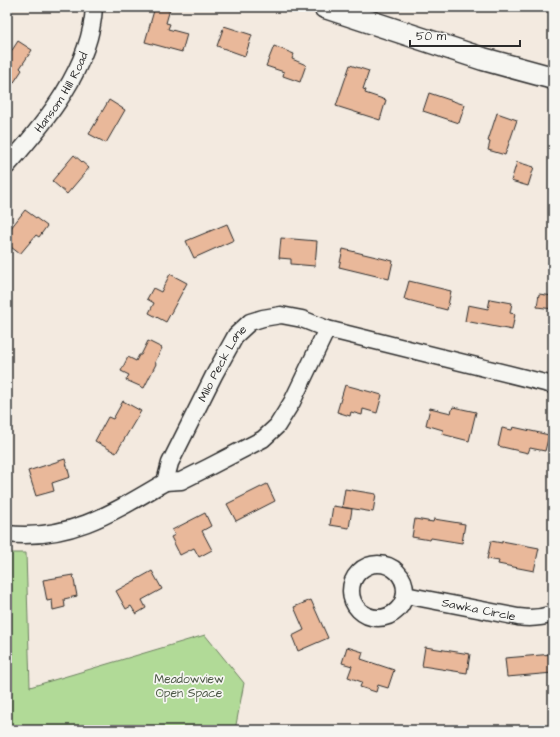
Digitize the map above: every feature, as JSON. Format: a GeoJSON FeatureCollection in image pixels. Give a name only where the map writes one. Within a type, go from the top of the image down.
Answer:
{"type":"FeatureCollection","features":[{"type":"Feature","properties":{"kind":"main road"},"geometry":{"type":"LineString","coordinates":[[325,7],[482,59],[553,78]]}},
{"type":"Feature","properties":{"kind":"street","name":"Hansom Hill Road"},"geometry":{"type":"LineString","coordinates":[[7,166],[51,113],[68,85],[82,56],[91,31],[94,7]]}},
{"type":"Feature","properties":{"kind":"street","name":"Milo Peck Lane"},"geometry":{"type":"LineString","coordinates":[[165,482],[170,463],[214,375],[236,335],[250,322],[263,318],[280,315],[302,319],[328,329],[553,385]]}},
{"type":"Feature","properties":{"kind":"street"},"geometry":{"type":"LineString","coordinates":[[7,534],[36,535],[76,527],[91,522],[116,511],[165,482],[180,481],[263,439],[277,426],[292,402],[328,329]]}},
{"type":"Feature","properties":{"kind":"street","name":"Sawka Circle"},"geometry":{"type":"LineString","coordinates":[[405,595],[532,619],[553,614]]}},
{"type":"Feature","properties":{"kind":"green space","name":"Meadowview Open Space"},"geometry":{"type":"Polygon","coordinates":[[[7,553],[26,553],[30,687],[205,635],[244,683],[235,730],[7,730],[7,553]]]}},
{"type":"Feature","properties":{"kind":"building"},"geometry":{"type":"Polygon","coordinates":[[[155,7],[170,9],[166,23],[170,24],[168,29],[187,34],[182,52],[145,42],[155,7]]]}},
{"type":"Feature","properties":{"kind":"building"},"geometry":{"type":"Polygon","coordinates":[[[224,26],[252,35],[245,56],[217,46],[224,26]]]}},
{"type":"Feature","properties":{"kind":"building"},"geometry":{"type":"Polygon","coordinates":[[[18,41],[32,50],[20,68],[22,70],[7,93],[7,58],[18,41]]]}},
{"type":"Feature","properties":{"kind":"building"},"geometry":{"type":"Polygon","coordinates":[[[274,46],[294,54],[292,59],[306,65],[300,82],[283,76],[284,72],[266,66],[274,46]]]}},
{"type":"Feature","properties":{"kind":"building"},"geometry":{"type":"Polygon","coordinates":[[[350,65],[369,71],[363,89],[366,90],[365,93],[386,100],[380,120],[336,106],[350,65]]]}},
{"type":"Feature","properties":{"kind":"building"},"geometry":{"type":"Polygon","coordinates":[[[429,93],[465,105],[459,123],[423,111],[429,93]]]}},
{"type":"Feature","properties":{"kind":"building"},"geometry":{"type":"Polygon","coordinates":[[[109,100],[125,110],[106,143],[89,134],[109,100]]]}},
{"type":"Feature","properties":{"kind":"building"},"geometry":{"type":"Polygon","coordinates":[[[497,113],[517,120],[505,155],[488,150],[490,142],[488,141],[497,113]]]}},
{"type":"Feature","properties":{"kind":"building"},"geometry":{"type":"Polygon","coordinates":[[[74,155],[89,168],[67,194],[52,181],[74,155]]]}},
{"type":"Feature","properties":{"kind":"building"},"geometry":{"type":"Polygon","coordinates":[[[517,162],[534,167],[528,186],[511,181],[517,162]]]}},
{"type":"Feature","properties":{"kind":"building"},"geometry":{"type":"Polygon","coordinates":[[[25,210],[47,226],[39,237],[36,235],[20,254],[7,244],[7,233],[25,210]]]}},
{"type":"Feature","properties":{"kind":"building"},"geometry":{"type":"Polygon","coordinates":[[[227,224],[234,240],[194,258],[186,241],[227,224]]]}},
{"type":"Feature","properties":{"kind":"building"},"geometry":{"type":"Polygon","coordinates":[[[281,238],[317,241],[315,266],[291,264],[291,259],[279,258],[281,238]]]}},
{"type":"Feature","properties":{"kind":"building"},"geometry":{"type":"Polygon","coordinates":[[[343,249],[393,261],[389,279],[339,267],[343,249]]]}},
{"type":"Feature","properties":{"kind":"building"},"geometry":{"type":"Polygon","coordinates":[[[170,274],[187,283],[166,322],[149,313],[154,303],[147,299],[153,288],[161,292],[170,274]]]}},
{"type":"Feature","properties":{"kind":"building"},"geometry":{"type":"Polygon","coordinates":[[[409,281],[451,291],[447,310],[404,299],[409,281]]]}},
{"type":"Feature","properties":{"kind":"building"},"geometry":{"type":"Polygon","coordinates":[[[539,294],[553,296],[553,309],[537,307],[539,294]]]}},
{"type":"Feature","properties":{"kind":"building"},"geometry":{"type":"Polygon","coordinates":[[[490,299],[512,303],[510,313],[515,314],[512,330],[465,321],[468,305],[488,309],[490,299]]]}},
{"type":"Feature","properties":{"kind":"building"},"geometry":{"type":"Polygon","coordinates":[[[148,341],[162,348],[144,388],[126,380],[129,375],[121,371],[128,357],[136,361],[139,355],[141,355],[148,341]]]}},
{"type":"Feature","properties":{"kind":"building"},"geometry":{"type":"Polygon","coordinates":[[[345,385],[382,395],[377,413],[363,409],[362,415],[351,412],[350,416],[337,412],[345,385]]]}},
{"type":"Feature","properties":{"kind":"building"},"geometry":{"type":"Polygon","coordinates":[[[123,401],[141,411],[116,453],[95,441],[108,417],[113,419],[123,401]]]}},
{"type":"Feature","properties":{"kind":"building"},"geometry":{"type":"Polygon","coordinates":[[[453,407],[476,412],[469,441],[442,434],[443,430],[426,425],[430,408],[451,413],[453,407]]]}},
{"type":"Feature","properties":{"kind":"building"},"geometry":{"type":"Polygon","coordinates":[[[513,427],[549,435],[545,451],[530,448],[528,453],[498,446],[502,428],[512,430],[513,427]]]}},
{"type":"Feature","properties":{"kind":"building"},"geometry":{"type":"Polygon","coordinates":[[[65,459],[70,477],[52,483],[54,491],[36,496],[28,471],[65,459]]]}},
{"type":"Feature","properties":{"kind":"building"},"geometry":{"type":"Polygon","coordinates":[[[267,484],[275,501],[236,521],[227,504],[267,484]]]}},
{"type":"Feature","properties":{"kind":"building"},"geometry":{"type":"Polygon","coordinates":[[[345,489],[376,494],[373,512],[342,507],[345,489]]]}},
{"type":"Feature","properties":{"kind":"building"},"geometry":{"type":"Polygon","coordinates":[[[333,506],[352,509],[349,528],[330,525],[333,506]]]}},
{"type":"Feature","properties":{"kind":"building"},"geometry":{"type":"Polygon","coordinates":[[[205,513],[211,526],[202,531],[212,550],[199,557],[194,548],[180,555],[171,537],[175,535],[172,530],[205,513]]]}},
{"type":"Feature","properties":{"kind":"building"},"geometry":{"type":"Polygon","coordinates":[[[415,519],[433,522],[434,519],[465,524],[462,543],[431,538],[430,540],[412,537],[415,519]]]}},
{"type":"Feature","properties":{"kind":"building"},"geometry":{"type":"Polygon","coordinates":[[[491,541],[502,543],[502,541],[539,548],[534,571],[498,564],[499,561],[487,559],[491,541]]]}},
{"type":"Feature","properties":{"kind":"building"},"geometry":{"type":"Polygon","coordinates":[[[152,571],[162,589],[142,600],[146,608],[136,614],[131,606],[126,609],[116,591],[152,571]]]}},
{"type":"Feature","properties":{"kind":"building"},"geometry":{"type":"Polygon","coordinates":[[[73,575],[77,596],[64,599],[65,607],[53,610],[52,600],[47,601],[43,580],[73,575]]]}},
{"type":"Feature","properties":{"kind":"building"},"geometry":{"type":"Polygon","coordinates":[[[311,600],[328,638],[298,651],[292,636],[304,630],[294,607],[311,600]]]}},
{"type":"Feature","properties":{"kind":"building"},"geometry":{"type":"Polygon","coordinates":[[[347,647],[363,652],[361,659],[394,670],[388,688],[378,685],[376,692],[360,687],[362,682],[348,677],[352,666],[342,663],[347,647]]]}},
{"type":"Feature","properties":{"kind":"building"},"geometry":{"type":"Polygon","coordinates":[[[425,647],[470,654],[467,673],[422,666],[425,647]]]}},
{"type":"Feature","properties":{"kind":"building"},"geometry":{"type":"Polygon","coordinates":[[[553,654],[553,673],[507,677],[505,658],[553,654]]]}}]}
